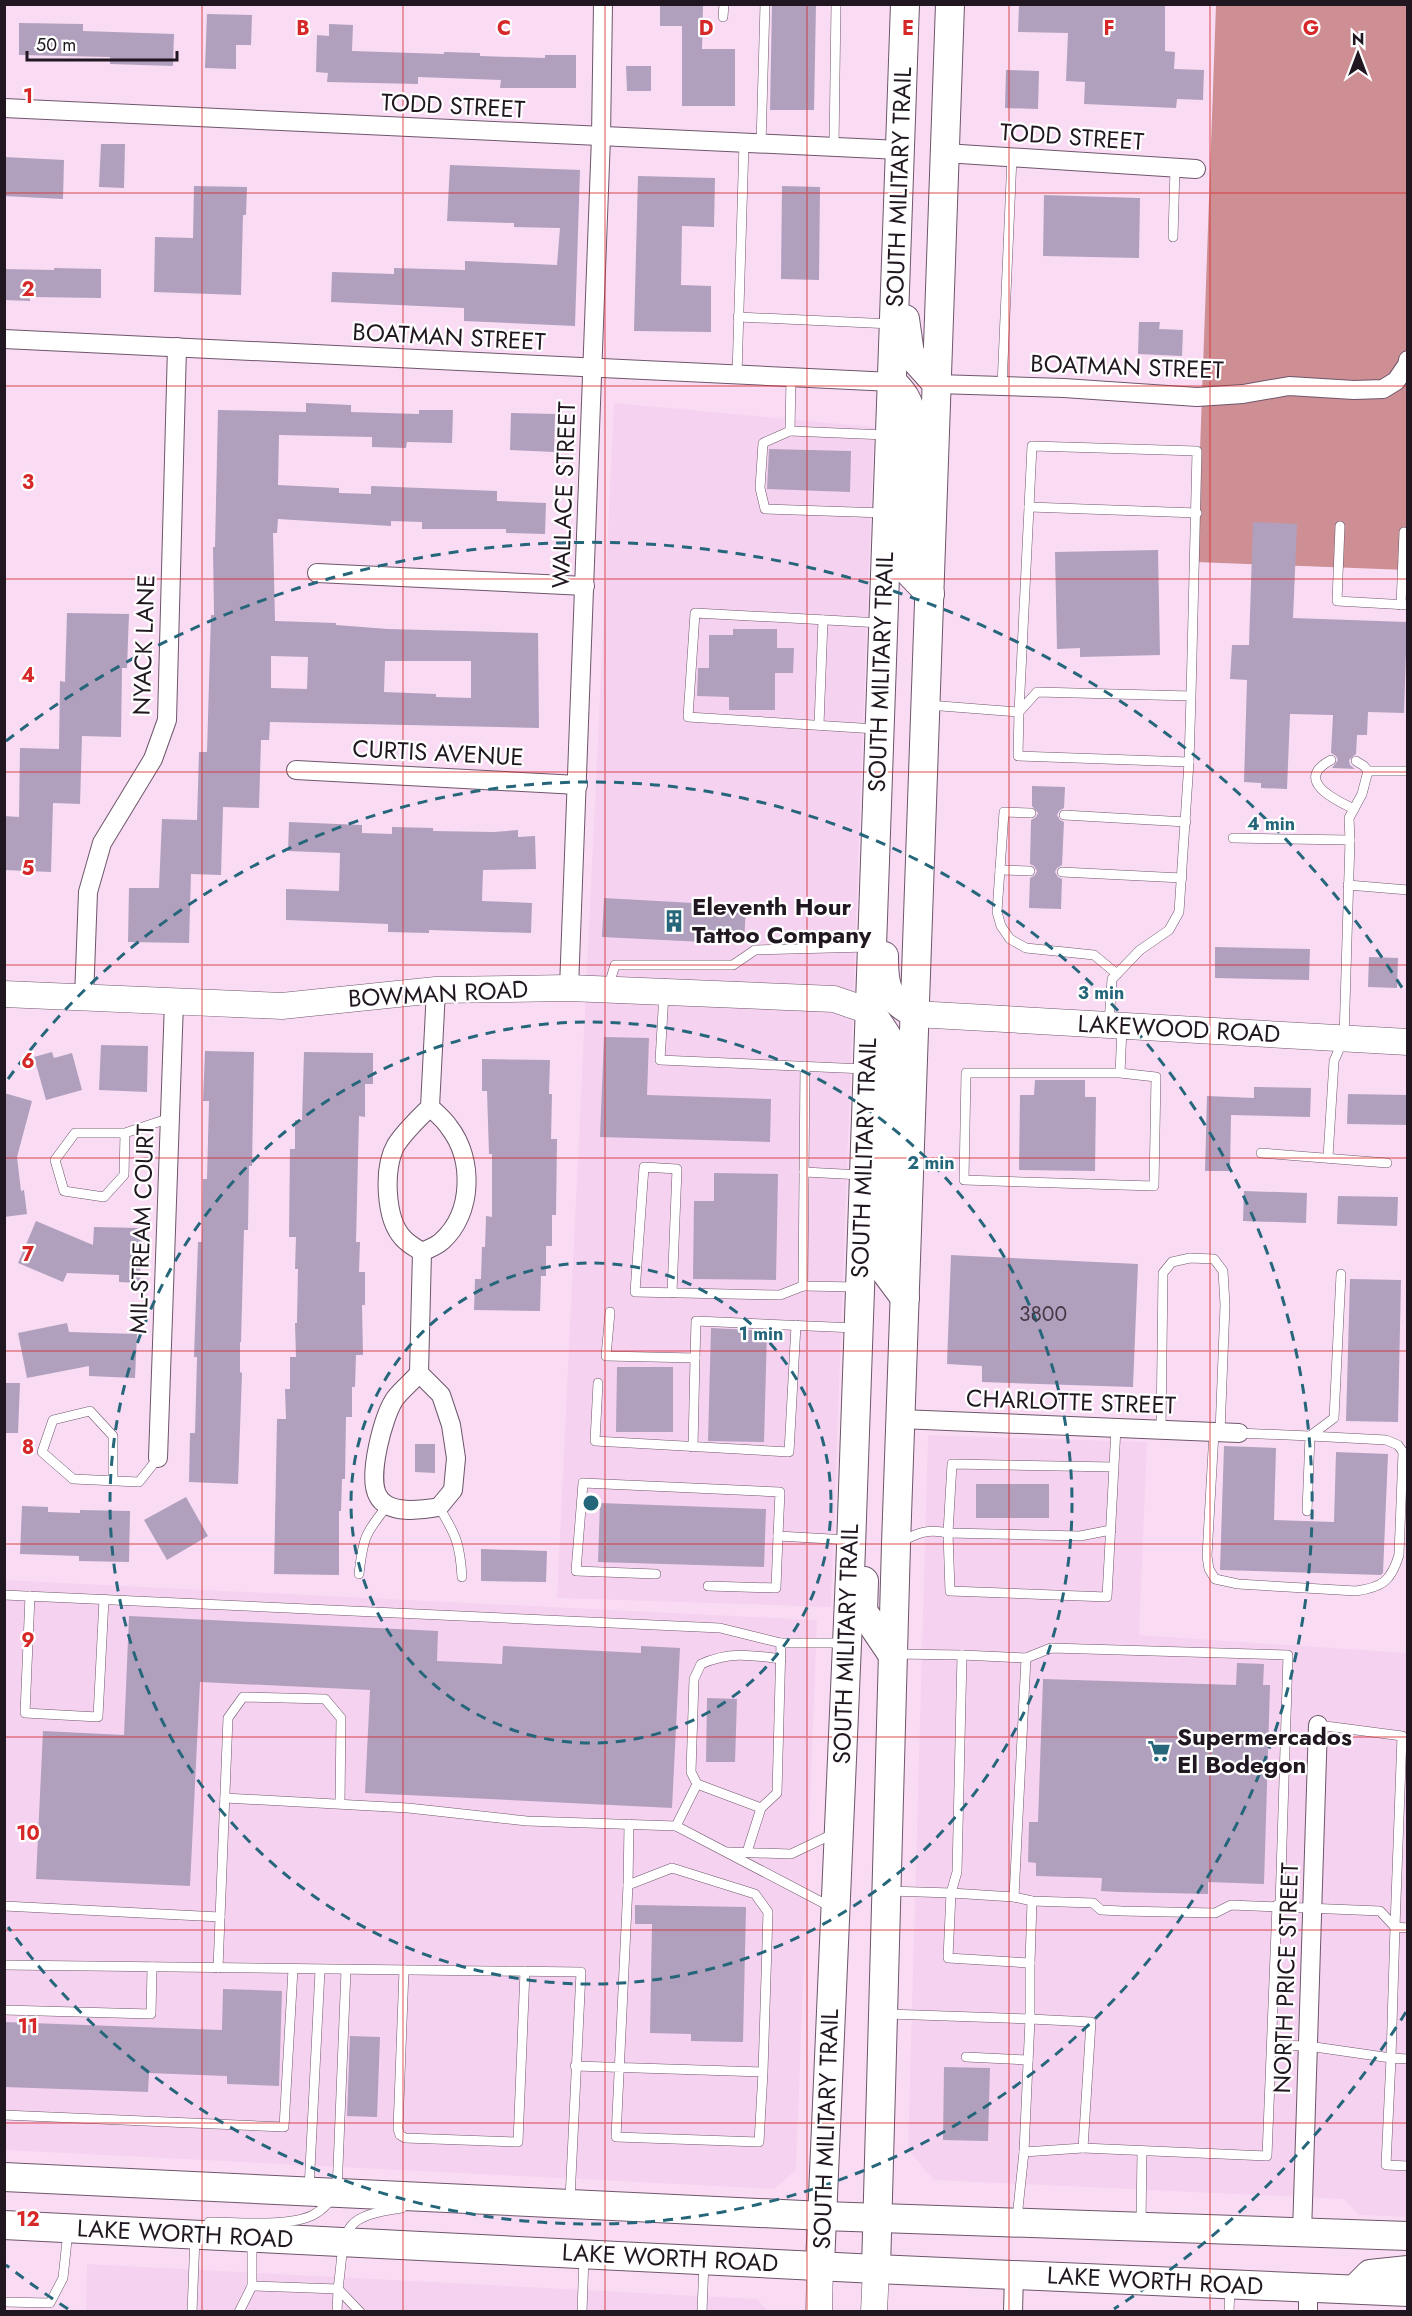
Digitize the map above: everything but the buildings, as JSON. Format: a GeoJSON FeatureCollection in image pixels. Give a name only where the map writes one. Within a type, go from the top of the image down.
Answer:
{"type":"FeatureCollection","features":[{"type":"Feature","properties":{"kind":"main road","name":"SOUTH MILITARY TRAIL"},"geometry":{"type":"LineString","coordinates":[[820,2265],[851,1540],[905,4]]}},
{"type":"Feature","properties":{"kind":"main road","name":"SOUTH MILITARY TRAIL"},"geometry":{"type":"LineString","coordinates":[[876,2269],[892,1654],[950,4]]}},
{"type":"Feature","properties":{"kind":"main road"},"geometry":{"type":"LineString","coordinates":[[897,221],[905,230],[909,242],[905,327],[907,344],[910,354],[937,384]]}},
{"type":"Feature","properties":{"kind":"main road"},"geometry":{"type":"LineString","coordinates":[[891,382],[907,397],[913,426],[908,571],[930,594]]}},
{"type":"Feature","properties":{"kind":"main road"},"geometry":{"type":"LineString","coordinates":[[878,757],[887,788],[884,981],[898,1005],[915,1014]]}},
{"type":"Feature","properties":{"kind":"main road"},"geometry":{"type":"LineString","coordinates":[[869,1011],[878,1020],[887,1036],[889,1058],[882,1267],[905,1298]]}},
{"type":"Feature","properties":{"kind":"main road"},"geometry":{"type":"LineString","coordinates":[[858,1328],[871,1346],[863,1611],[892,1654]]}},
{"type":"Feature","properties":{"kind":"main road","name":"LAKE WORTH ROAD"},"geometry":{"type":"LineString","coordinates":[[10,2179],[823,2216],[1407,2236]]}},
{"type":"Feature","properties":{"kind":"main road","name":"LAKE WORTH ROAD"},"geometry":{"type":"LineString","coordinates":[[4,2225],[115,2231],[192,2226],[252,2237],[1014,2274],[1229,2298],[1308,2300],[1354,2290],[1407,2292]]}},
{"type":"Feature","properties":{"kind":"main road"},"geometry":{"type":"LineString","coordinates":[[1354,2290],[1370,2274],[1407,2270]]}},
{"type":"Feature","properties":{"kind":"street","name":"WALLACE STREET"},"geometry":{"type":"LineString","coordinates":[[569,988],[601,137],[603,4]]}},
{"type":"Feature","properties":{"kind":"street","name":"TODD STREET"},"geometry":{"type":"LineString","coordinates":[[4,108],[900,150]]}},
{"type":"Feature","properties":{"kind":"street","name":"TODD STREET"},"geometry":{"type":"LineString","coordinates":[[945,153],[1196,169]]}},
{"type":"Feature","properties":{"kind":"street","name":"BOATMAN STREET"},"geometry":{"type":"LineString","coordinates":[[4,339],[891,382]]}},
{"type":"Feature","properties":{"kind":"street","name":"NYACK LANE"},"geometry":{"type":"LineString","coordinates":[[84,998],[88,892],[102,843],[153,759],[167,720],[177,347]]}},
{"type":"Feature","properties":{"kind":"street","name":"BOATMAN STREET"},"geometry":{"type":"LineString","coordinates":[[937,384],[1197,397],[1243,394],[1289,386],[1354,390],[1383,389],[1396,381],[1407,365],[1407,360]]}},
{"type":"Feature","properties":{"kind":"street"},"geometry":{"type":"LineString","coordinates":[[317,573],[585,586]]}},
{"type":"Feature","properties":{"kind":"street","name":"CURTIS AVENUE"},"geometry":{"type":"LineString","coordinates":[[296,770],[578,784]]}},
{"type":"Feature","properties":{"kind":"street","name":"BOWMAN ROAD"},"geometry":{"type":"LineString","coordinates":[[4,994],[282,1006],[436,990],[569,988],[834,999],[869,1011]]}},
{"type":"Feature","properties":{"kind":"street"},"geometry":{"type":"LineString","coordinates":[[422,1252],[402,1237],[388,1200],[388,1177],[395,1147],[410,1126],[430,1107],[436,990]]}},
{"type":"Feature","properties":{"kind":"street","name":"MIL-STREAM COURT"},"geometry":{"type":"LineString","coordinates":[[158,1458],[174,1002]]}},
{"type":"Feature","properties":{"kind":"street","name":"LAKEWOOD ROAD"},"geometry":{"type":"LineString","coordinates":[[915,1014],[1407,1042]]}},
{"type":"Feature","properties":{"kind":"street"},"geometry":{"type":"LineString","coordinates":[[422,1252],[442,1241],[459,1217],[467,1191],[464,1155],[450,1127],[430,1107]]}},
{"type":"Feature","properties":{"kind":"street"},"geometry":{"type":"LineString","coordinates":[[419,1373],[441,1395],[451,1425],[456,1458],[453,1490],[439,1507],[403,1509],[388,1505],[378,1496],[375,1480],[376,1454],[384,1422],[394,1399],[419,1373],[422,1252]]}},
{"type":"Feature","properties":{"kind":"street","name":"CHARLOTTE STREET"},"geometry":{"type":"LineString","coordinates":[[900,1419],[1239,1433]]}},
{"type":"Feature","properties":{"kind":"street","name":"NORTH PRICE STREET"},"geometry":{"type":"LineString","coordinates":[[1302,2233],[1318,1725]]}},
{"type":"Feature","properties":{"kind":"street","name":"SOUTH MILITARY TRAIL"},"geometry":{"type":"LineString","coordinates":[[819,2312],[820,2265]]}},
{"type":"Feature","properties":{"kind":"street","name":"SOUTH MILITARY TRAIL"},"geometry":{"type":"LineString","coordinates":[[874,2312],[876,2269]]}},
{"type":"Feature","properties":{"kind":"street"},"geometry":{"type":"LineString","coordinates":[[1013,2312],[1014,2274]]}},
{"type":"Feature","properties":{"kind":"lane"},"geometry":{"type":"LineString","coordinates":[[723,17],[724,4]]}},
{"type":"Feature","properties":{"kind":"lane"},"geometry":{"type":"LineString","coordinates":[[737,375],[738,317],[765,4]]}},
{"type":"Feature","properties":{"kind":"lane"},"geometry":{"type":"LineString","coordinates":[[834,147],[836,4]]}},
{"type":"Feature","properties":{"kind":"lane"},"geometry":{"type":"LineString","coordinates":[[1002,386],[1012,157]]}},
{"type":"Feature","properties":{"kind":"lane"},"geometry":{"type":"LineString","coordinates":[[1173,237],[1175,168]]}},
{"type":"Feature","properties":{"kind":"lane"},"geometry":{"type":"LineString","coordinates":[[738,317],[894,324]]}},
{"type":"Feature","properties":{"kind":"lane"},"geometry":{"type":"LineString","coordinates":[[790,431],[791,377]]}},
{"type":"Feature","properties":{"kind":"lane"},"geometry":{"type":"LineString","coordinates":[[887,513],[765,509],[760,488],[763,443],[790,431],[890,435]]}},
{"type":"Feature","properties":{"kind":"lane"},"geometry":{"type":"LineString","coordinates":[[1120,1073],[1112,979],[1140,950],[1169,930],[1179,912],[1189,762],[1197,452],[1032,446],[1018,756],[1189,762]]}},
{"type":"Feature","properties":{"kind":"lane"},"geometry":{"type":"LineString","coordinates":[[1029,507],[1197,513]]}},
{"type":"Feature","properties":{"kind":"lane"},"geometry":{"type":"LineString","coordinates":[[1340,526],[1337,601],[1404,605],[1404,532]]}},
{"type":"Feature","properties":{"kind":"lane"},"geometry":{"type":"LineString","coordinates":[[879,729],[688,717],[695,613],[883,623]]}},
{"type":"Feature","properties":{"kind":"lane"},"geometry":{"type":"LineString","coordinates":[[819,725],[823,620]]}},
{"type":"Feature","properties":{"kind":"lane"},"geometry":{"type":"LineString","coordinates":[[1019,712],[1037,692],[1191,696]]}},
{"type":"Feature","properties":{"kind":"lane"},"geometry":{"type":"LineString","coordinates":[[926,705],[1019,712]]}},
{"type":"Feature","properties":{"kind":"lane"},"geometry":{"type":"LineString","coordinates":[[1331,760],[1319,769],[1318,784],[1323,792],[1354,808]]}},
{"type":"Feature","properties":{"kind":"lane"},"geometry":{"type":"LineString","coordinates":[[1356,761],[1368,771]]}},
{"type":"Feature","properties":{"kind":"lane"},"geometry":{"type":"LineString","coordinates":[[1328,1157],[1334,1061],[1344,1038],[1349,818],[1362,794],[1368,771]]}},
{"type":"Feature","properties":{"kind":"lane"},"geometry":{"type":"LineString","coordinates":[[1368,771],[1407,771]]}},
{"type":"Feature","properties":{"kind":"lane"},"geometry":{"type":"LineString","coordinates":[[1032,813],[1004,812],[997,912],[1001,926],[1010,939],[1026,948],[1094,955],[1117,974]]}},
{"type":"Feature","properties":{"kind":"lane"},"geometry":{"type":"LineString","coordinates":[[1064,814],[1185,822]]}},
{"type":"Feature","properties":{"kind":"lane"},"geometry":{"type":"LineString","coordinates":[[1233,838],[1350,840]]}},
{"type":"Feature","properties":{"kind":"lane"},"geometry":{"type":"LineString","coordinates":[[1000,870],[1030,871]]}},
{"type":"Feature","properties":{"kind":"lane"},"geometry":{"type":"LineString","coordinates":[[1062,872],[1182,878]]}},
{"type":"Feature","properties":{"kind":"lane"},"geometry":{"type":"LineString","coordinates":[[1348,885],[1407,890]]}},
{"type":"Feature","properties":{"kind":"lane"},"geometry":{"type":"LineString","coordinates":[[608,990],[615,965],[733,965],[755,950],[872,947]]}},
{"type":"Feature","properties":{"kind":"lane"},"geometry":{"type":"LineString","coordinates":[[664,992],[660,1060],[867,1069]]}},
{"type":"Feature","properties":{"kind":"lane"},"geometry":{"type":"LineString","coordinates":[[803,1286],[805,1066]]}},
{"type":"Feature","properties":{"kind":"lane"},"geometry":{"type":"LineString","coordinates":[[966,1073],[1120,1073],[1156,1077],[1154,1186],[964,1180],[966,1073]]}},
{"type":"Feature","properties":{"kind":"lane"},"geometry":{"type":"LineString","coordinates":[[125,1133],[124,1175],[104,1197],[64,1191],[55,1160],[75,1133],[125,1133],[170,1118]]}},
{"type":"Feature","properties":{"kind":"lane"},"geometry":{"type":"LineString","coordinates":[[1261,1153],[1387,1163]]}},
{"type":"Feature","properties":{"kind":"lane"},"geometry":{"type":"LineString","coordinates":[[672,1293],[677,1169],[645,1167],[635,1292],[672,1293],[780,1295],[803,1286],[860,1287]]}},
{"type":"Feature","properties":{"kind":"lane"},"geometry":{"type":"LineString","coordinates":[[804,1172],[863,1175]]}},
{"type":"Feature","properties":{"kind":"lane"},"geometry":{"type":"LineString","coordinates":[[1161,1430],[1163,1273],[1172,1262],[1190,1258],[1214,1259],[1223,1271],[1225,1305],[1222,1394],[1207,1556],[1209,1569],[1215,1579],[1238,1584],[1356,1591],[1374,1588],[1386,1581],[1394,1570],[1399,1555],[1403,1452],[1398,1445],[1386,1440],[1239,1433]]}},
{"type":"Feature","properties":{"kind":"lane"},"geometry":{"type":"LineString","coordinates":[[1310,1436],[1334,1418],[1341,1274]]}},
{"type":"Feature","properties":{"kind":"lane"},"geometry":{"type":"LineString","coordinates":[[610,1312],[606,1356],[695,1358]]}},
{"type":"Feature","properties":{"kind":"lane"},"geometry":{"type":"LineString","coordinates":[[693,1447],[696,1321],[858,1328]]}},
{"type":"Feature","properties":{"kind":"lane"},"geometry":{"type":"LineString","coordinates":[[598,1383],[595,1441],[789,1452],[796,1325]]}},
{"type":"Feature","properties":{"kind":"lane"},"geometry":{"type":"LineString","coordinates":[[113,1481],[113,1436],[90,1411],[53,1420],[42,1452],[73,1479],[113,1481],[139,1482],[158,1458]]}},
{"type":"Feature","properties":{"kind":"lane"},"geometry":{"type":"LineString","coordinates":[[1114,1467],[952,1464],[948,1533],[950,1591],[1107,1597],[1111,1530],[1116,1428]]}},
{"type":"Feature","properties":{"kind":"lane"},"geometry":{"type":"LineString","coordinates":[[1307,1511],[1310,1436]]}},
{"type":"Feature","properties":{"kind":"lane"},"geometry":{"type":"LineString","coordinates":[[656,1575],[576,1571],[583,1483],[780,1492],[776,1588],[708,1586]]}},
{"type":"Feature","properties":{"kind":"lane"},"geometry":{"type":"LineString","coordinates":[[359,1574],[362,1548],[368,1530],[388,1505]]}},
{"type":"Feature","properties":{"kind":"lane"},"geometry":{"type":"LineString","coordinates":[[439,1507],[456,1535],[462,1577]]}},
{"type":"Feature","properties":{"kind":"lane"},"geometry":{"type":"LineString","coordinates":[[896,1544],[916,1533],[931,1530],[948,1533],[1080,1536],[1111,1530]]}},
{"type":"Feature","properties":{"kind":"lane"},"geometry":{"type":"LineString","coordinates":[[778,1536],[851,1540]]}},
{"type":"Feature","properties":{"kind":"lane"},"geometry":{"type":"LineString","coordinates":[[4,1595],[720,1628],[782,1643],[847,1643]]}},
{"type":"Feature","properties":{"kind":"lane"},"geometry":{"type":"LineString","coordinates":[[30,1596],[25,1713],[98,1717],[104,1599]]}},
{"type":"Feature","properties":{"kind":"lane"},"geometry":{"type":"LineString","coordinates":[[747,1852],[761,1808],[777,1793],[782,1643]]}},
{"type":"Feature","properties":{"kind":"lane"},"geometry":{"type":"LineString","coordinates":[[892,1654],[1026,1658],[1051,1648],[1288,1655],[1267,2156],[1083,2148],[1024,2152]]}},
{"type":"Feature","properties":{"kind":"lane"},"geometry":{"type":"LineString","coordinates":[[761,1808],[697,1784],[691,1772],[694,1679],[701,1664],[720,1656],[755,1655],[781,1659]]}},
{"type":"Feature","properties":{"kind":"lane"},"geometry":{"type":"LineString","coordinates":[[962,1655],[957,1872],[951,1893],[948,1958],[1030,1963]]}},
{"type":"Feature","properties":{"kind":"lane"},"geometry":{"type":"LineString","coordinates":[[1014,1897],[1026,1658]]}},
{"type":"Feature","properties":{"kind":"lane"},"geometry":{"type":"LineString","coordinates":[[218,1968],[228,1718],[243,1697],[325,1699],[341,1718],[340,1803]]}},
{"type":"Feature","properties":{"kind":"lane"},"geometry":{"type":"LineString","coordinates":[[1318,1725],[1405,1736],[1386,2165],[1407,2166]]}},
{"type":"Feature","properties":{"kind":"lane"},"geometry":{"type":"LineString","coordinates":[[676,1826],[697,1784]]}},
{"type":"Feature","properties":{"kind":"lane"},"geometry":{"type":"LineString","coordinates":[[225,1798],[420,1809],[527,1821],[676,1826],[836,1910]]}},
{"type":"Feature","properties":{"kind":"lane"},"geometry":{"type":"LineString","coordinates":[[628,1885],[672,1868],[755,1894],[768,1912],[759,2142],[616,2138],[629,1824]]}},
{"type":"Feature","properties":{"kind":"lane"},"geometry":{"type":"LineString","coordinates":[[725,1852],[791,1854],[839,1831]]}},
{"type":"Feature","properties":{"kind":"lane"},"geometry":{"type":"LineString","coordinates":[[886,1891],[1093,1903],[1101,1910],[1215,1913],[1231,1905],[1278,1905],[1380,1911],[1395,1927],[1407,1928]]}},
{"type":"Feature","properties":{"kind":"lane"},"geometry":{"type":"LineString","coordinates":[[1017,2222],[1024,2152],[1029,2060],[1032,1901]]}},
{"type":"Feature","properties":{"kind":"lane"},"geometry":{"type":"LineString","coordinates":[[4,1906],[220,1917]]}},
{"type":"Feature","properties":{"kind":"lane"},"geometry":{"type":"LineString","coordinates":[[4,1965],[581,1972],[569,2204]]}},
{"type":"Feature","properties":{"kind":"lane"},"geometry":{"type":"LineString","coordinates":[[4,2010],[151,2014],[152,1967]]}},
{"type":"Feature","properties":{"kind":"lane"},"geometry":{"type":"LineString","coordinates":[[4,2115],[284,2127],[293,1970]]}},
{"type":"Feature","properties":{"kind":"lane"},"geometry":{"type":"LineString","coordinates":[[320,1970],[323,2192]]}},
{"type":"Feature","properties":{"kind":"lane"},"geometry":{"type":"LineString","coordinates":[[192,2312],[192,2226],[294,2221],[311,2217],[320,2211],[346,1970]]}},
{"type":"Feature","properties":{"kind":"lane"},"geometry":{"type":"LineString","coordinates":[[404,1970],[398,2128],[400,2135],[405,2138],[518,2142],[525,1971]]}},
{"type":"Feature","properties":{"kind":"lane"},"geometry":{"type":"LineString","coordinates":[[883,2013],[1091,2022],[1083,2148]]}},
{"type":"Feature","properties":{"kind":"lane"},"geometry":{"type":"LineString","coordinates":[[1273,2045],[1308,2046],[1407,2059]]}},
{"type":"Feature","properties":{"kind":"lane"},"geometry":{"type":"LineString","coordinates":[[966,2057],[1029,2060]]}},
{"type":"Feature","properties":{"kind":"lane"},"geometry":{"type":"LineString","coordinates":[[575,2066],[763,2072]]}},
{"type":"Feature","properties":{"kind":"lane"},"geometry":{"type":"LineString","coordinates":[[1141,2227],[1142,2151]]}},
{"type":"Feature","properties":{"kind":"lane"},"geometry":{"type":"LineString","coordinates":[[337,2312],[344,2242],[352,2223],[358,2218],[379,2211],[418,2206],[507,2201]]}},
{"type":"Feature","properties":{"kind":"lane"},"geometry":{"type":"LineString","coordinates":[[4,2302],[50,2303],[63,2278],[68,2228]]}},
{"type":"Feature","properties":{"kind":"lane"},"geometry":{"type":"LineString","coordinates":[[239,2312],[252,2286],[252,2237]]}},
{"type":"Feature","properties":{"kind":"lane"},"geometry":{"type":"LineString","coordinates":[[582,2312],[584,2254]]}},
{"type":"Feature","properties":{"kind":"lane"},"geometry":{"type":"LineString","coordinates":[[702,2312],[704,2260]]}},
{"type":"Feature","properties":{"kind":"lane"},"geometry":{"type":"LineString","coordinates":[[252,2286],[338,2289],[360,2312]]}},
{"type":"Feature","properties":{"kind":"shaded area"},"geometry":{"type":"Polygon","coordinates":[[[1216,5],[1407,5],[1407,570],[1196,562],[1216,5]]]}},
{"type":"Feature","properties":{"kind":"shaded area"},"geometry":{"type":"Polygon","coordinates":[[[614,403],[874,427],[831,1607],[557,1598],[614,403]]]}},
{"type":"Feature","properties":{"kind":"shaded area"},"geometry":{"type":"Polygon","coordinates":[[[928,1435],[1147,1442],[1139,1635],[1407,1653],[1407,2217],[1359,2215],[1344,2199],[934,2180],[908,2150],[928,1435]]]}},
{"type":"Feature","properties":{"kind":"shaded area"},"geometry":{"type":"Polygon","coordinates":[[[4,1580],[817,1620],[796,2170],[774,2189],[5,2150],[4,1580]]]}},
{"type":"Feature","properties":{"kind":"shaded area"},"geometry":{"type":"Polygon","coordinates":[[[87,2264],[757,2299],[768,2311],[86,2312],[87,2264]]]}},
{"type":"Feature","properties":{"kind":"place","name":"Eleventh Hour Tattoo Company"},"geometry":{"type":"Point","coordinates":[674,921]}},
{"type":"Feature","properties":{"kind":"place","name":"Supermercados El Bodegon"},"geometry":{"type":"Point","coordinates":[1159,1751]}}]}
